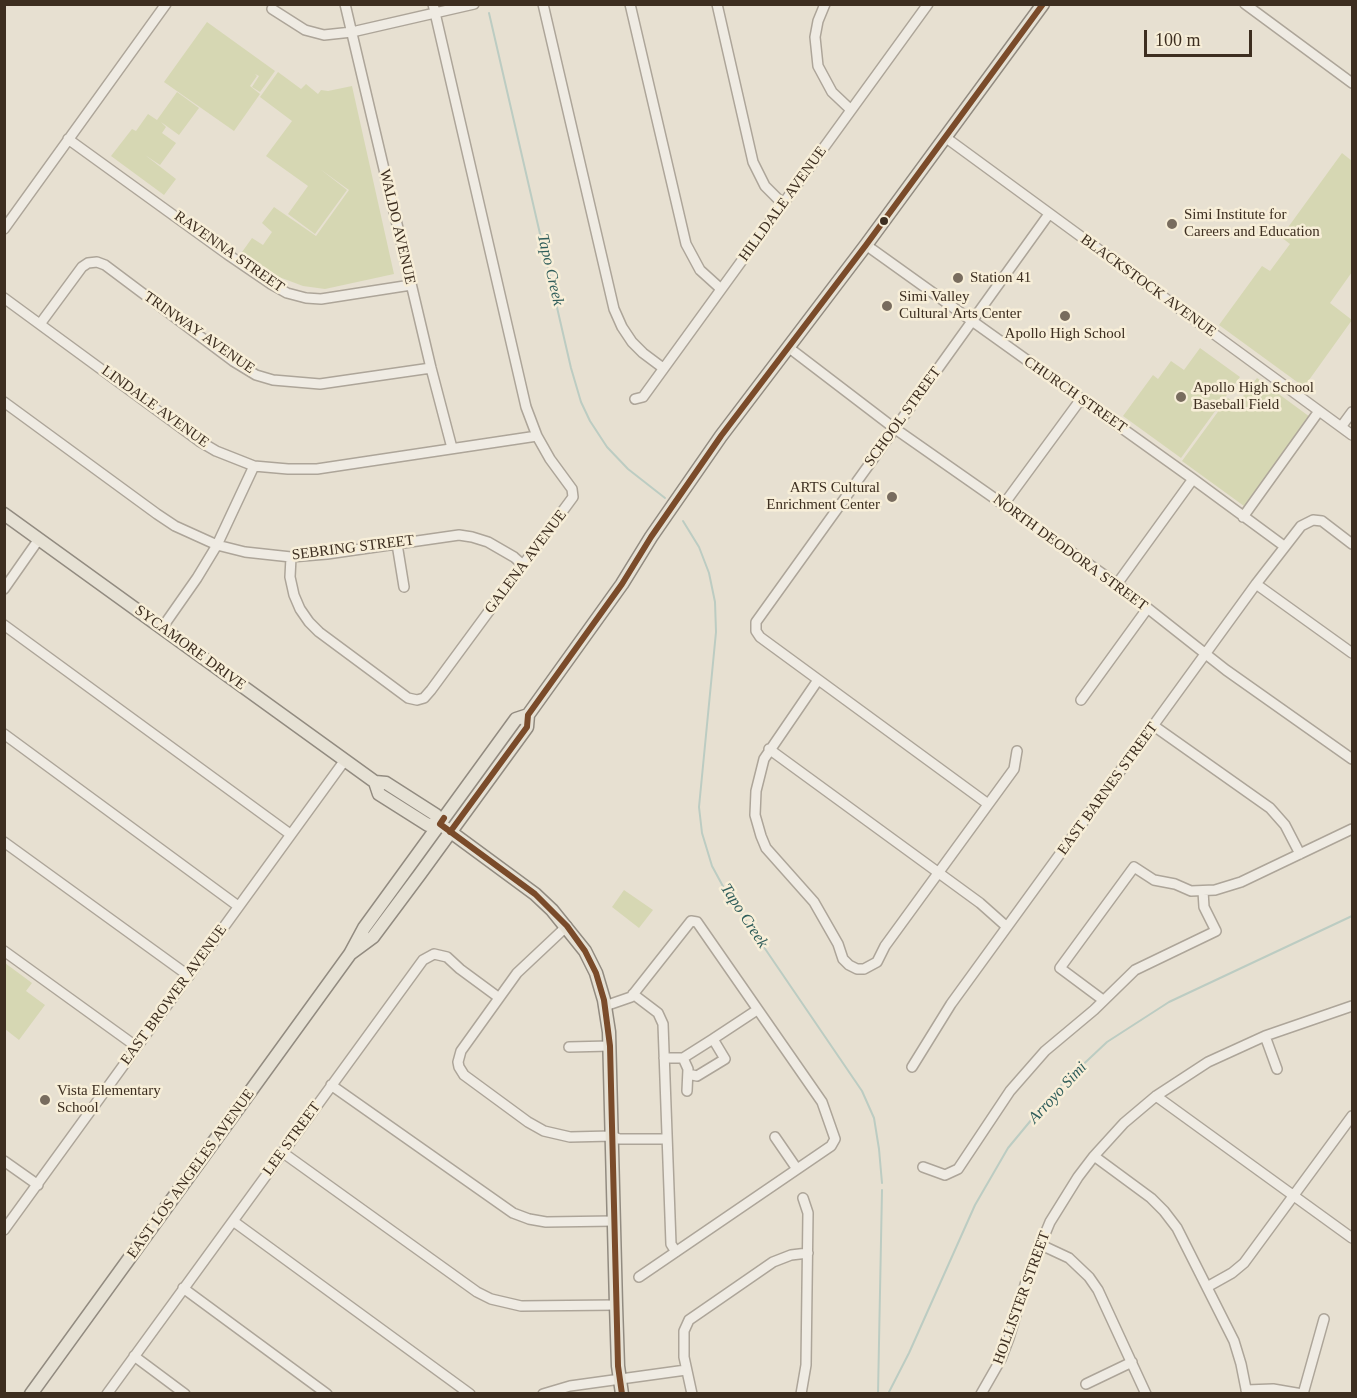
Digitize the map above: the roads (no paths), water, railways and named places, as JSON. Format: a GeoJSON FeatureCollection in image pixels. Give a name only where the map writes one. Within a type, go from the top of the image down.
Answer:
{"type":"FeatureCollection","features":[{"type":"Feature","properties":{"kind":"main road","name":"EAST LOS ANGELES AVENUE"},"geometry":{"type":"LineString","coordinates":[[31,1394],[350,954],[373,937],[516,719],[528,715],[622,584],[687,484],[1043,4]]}},
{"type":"Feature","properties":{"kind":"main road","name":"SYCAMORE DRIVE"},"geometry":{"type":"LineString","coordinates":[[4,514],[375,782],[386,783],[436,815],[445,828],[536,894],[567,926],[585,951],[596,973],[605,1006],[610,1046],[616,1305],[621,1387]]}},
{"type":"Feature","properties":{"kind":"street"},"geometry":{"type":"LineString","coordinates":[[4,228],[166,4]]}},
{"type":"Feature","properties":{"kind":"street","name":"WALDO AVENUE"},"geometry":{"type":"LineString","coordinates":[[345,4],[430,369],[452,448]]}},
{"type":"Feature","properties":{"kind":"street"},"geometry":{"type":"LineString","coordinates":[[272,9],[305,30],[324,34],[352,32],[434,9],[474,4]]}},
{"type":"Feature","properties":{"kind":"street"},"geometry":{"type":"LineString","coordinates":[[543,4],[614,309],[632,342],[663,368]]}},
{"type":"Feature","properties":{"kind":"street"},"geometry":{"type":"LineString","coordinates":[[630,4],[686,244],[700,270],[721,289]]}},
{"type":"Feature","properties":{"kind":"street"},"geometry":{"type":"LineString","coordinates":[[717,4],[753,162],[765,186],[783,204]]}},
{"type":"Feature","properties":{"kind":"street"},"geometry":{"type":"LineString","coordinates":[[825,4],[815,37],[818,66],[832,92],[851,110]]}},
{"type":"Feature","properties":{"kind":"street","name":"HILLDALE AVENUE"},"geometry":{"type":"LineString","coordinates":[[635,399],[643,397],[928,4]]}},
{"type":"Feature","properties":{"kind":"street"},"geometry":{"type":"LineString","coordinates":[[1245,4],[1353,83]]}},
{"type":"Feature","properties":{"kind":"street","name":"GALENA AVENUE"},"geometry":{"type":"LineString","coordinates":[[291,557],[290,578],[294,595],[309,622],[319,632],[408,698],[417,700],[424,698],[431,690],[573,497],[572,489],[550,459],[537,436],[526,407],[434,9]]}},
{"type":"Feature","properties":{"kind":"street","name":"BLACKSTOCK AVENUE"},"geometry":{"type":"LineString","coordinates":[[945,137],[1353,435]]}},
{"type":"Feature","properties":{"kind":"street","name":"RAVENNA STREET"},"geometry":{"type":"LineString","coordinates":[[68,139],[236,260],[287,293],[321,299],[411,285]]}},
{"type":"Feature","properties":{"kind":"street","name":"SCHOOL STREET"},"geometry":{"type":"LineString","coordinates":[[818,680],[760,637],[756,629],[758,620],[1049,214]]}},
{"type":"Feature","properties":{"kind":"street","name":"CHURCH STREET"},"geometry":{"type":"LineString","coordinates":[[866,245],[1284,546]]}},
{"type":"Feature","properties":{"kind":"street","name":"TRINWAY AVENUE"},"geometry":{"type":"LineString","coordinates":[[40,324],[82,267],[88,263],[97,262],[105,265],[233,362],[256,375],[273,380],[320,384],[430,369]]}},
{"type":"Feature","properties":{"kind":"street","name":"LINDALE AVENUE"},"geometry":{"type":"LineString","coordinates":[[4,298],[200,441],[216,451],[254,466],[317,469],[537,436]]}},
{"type":"Feature","properties":{"kind":"street","name":"NORTH DEODORA STREET"},"geometry":{"type":"LineString","coordinates":[[788,346],[894,428],[1117,584],[1226,670],[1353,759]]}},
{"type":"Feature","properties":{"kind":"street"},"geometry":{"type":"LineString","coordinates":[[1004,504],[1081,399]]}},
{"type":"Feature","properties":{"kind":"street","name":"SEBRING STREET"},"geometry":{"type":"LineString","coordinates":[[4,402],[157,514],[175,526],[217,545],[245,552],[291,557],[448,536],[472,537],[502,550],[523,565]]}},
{"type":"Feature","properties":{"kind":"street"},"geometry":{"type":"LineString","coordinates":[[1243,516],[1318,411]]}},
{"type":"Feature","properties":{"kind":"street"},"geometry":{"type":"LineString","coordinates":[[1341,427],[1353,412]]}},
{"type":"Feature","properties":{"kind":"street"},"geometry":{"type":"LineString","coordinates":[[162,628],[217,545],[254,466]]}},
{"type":"Feature","properties":{"kind":"street"},"geometry":{"type":"LineString","coordinates":[[1117,584],[1193,479]]}},
{"type":"Feature","properties":{"kind":"street","name":"EAST BARNES STREET"},"geometry":{"type":"LineString","coordinates":[[912,1067],[951,1004],[1284,546],[1301,526],[1313,520],[1322,521],[1353,544]]}},
{"type":"Feature","properties":{"kind":"street"},"geometry":{"type":"LineString","coordinates":[[4,589],[39,539]]}},
{"type":"Feature","properties":{"kind":"street"},"geometry":{"type":"LineString","coordinates":[[397,544],[404,586]]}},
{"type":"Feature","properties":{"kind":"street"},"geometry":{"type":"LineString","coordinates":[[1256,584],[1353,653]]}},
{"type":"Feature","properties":{"kind":"street"},"geometry":{"type":"LineString","coordinates":[[1081,700],[1147,609]]}},
{"type":"Feature","properties":{"kind":"street"},"geometry":{"type":"LineString","coordinates":[[4,625],[290,834]]}},
{"type":"Feature","properties":{"kind":"street"},"geometry":{"type":"LineString","coordinates":[[988,804],[818,680],[769,749],[760,770],[755,814],[760,836],[774,859],[814,902],[838,944],[843,959],[849,965],[860,969],[872,967],[1014,769],[1017,751]]}},
{"type":"Feature","properties":{"kind":"street"},"geometry":{"type":"LineString","coordinates":[[1154,726],[1270,808],[1285,825],[1300,854]]}},
{"type":"Feature","properties":{"kind":"street"},"geometry":{"type":"LineString","coordinates":[[4,734],[238,906]]}},
{"type":"Feature","properties":{"kind":"street"},"geometry":{"type":"LineString","coordinates":[[769,749],[980,903],[1007,927]]}},
{"type":"Feature","properties":{"kind":"street","name":"EAST BROWER AVENUE"},"geometry":{"type":"LineString","coordinates":[[4,1230],[345,760]]}},
{"type":"Feature","properties":{"kind":"street"},"geometry":{"type":"LineString","coordinates":[[1103,1000],[1060,969],[1134,867],[1154,880],[1175,884],[1191,891],[1203,891],[1241,882],[1353,829]]}},
{"type":"Feature","properties":{"kind":"street"},"geometry":{"type":"LineString","coordinates":[[4,842],[189,976]]}},
{"type":"Feature","properties":{"kind":"street"},"geometry":{"type":"LineString","coordinates":[[923,1167],[945,1175],[958,1169],[1010,1091],[1045,1051],[1094,1010],[1130,973],[1216,931],[1204,907],[1203,891]]}},
{"type":"Feature","properties":{"kind":"street"},"geometry":{"type":"LineString","coordinates":[[605,1006],[633,994],[691,921],[697,922],[822,1102],[835,1139],[831,1146],[639,1277]]}},
{"type":"Feature","properties":{"kind":"street"},"geometry":{"type":"LineString","coordinates":[[567,926],[521,968],[498,997],[461,1051],[458,1062],[462,1072],[528,1122],[544,1131],[570,1137],[612,1136],[619,1139],[667,1139]]}},
{"type":"Feature","properties":{"kind":"street"},"geometry":{"type":"LineString","coordinates":[[4,951],[137,1047]]}},
{"type":"Feature","properties":{"kind":"street","name":"LEE STREET"},"geometry":{"type":"LineString","coordinates":[[107,1394],[423,960],[428,956],[440,954],[447,957],[498,997]]}},
{"type":"Feature","properties":{"kind":"street"},"geometry":{"type":"LineString","coordinates":[[633,994],[658,1013],[663,1024],[670,1244],[676,1252]]}},
{"type":"Feature","properties":{"kind":"street","name":"HOLLISTER STREET"},"geometry":{"type":"LineString","coordinates":[[981,1394],[1010,1338],[1039,1244],[1063,1199],[1094,1156],[1124,1123],[1156,1096],[1208,1062],[1265,1036],[1353,1006]]}},
{"type":"Feature","properties":{"kind":"street"},"geometry":{"type":"LineString","coordinates":[[664,1058],[683,1058],[758,1010]]}},
{"type":"Feature","properties":{"kind":"street"},"geometry":{"type":"LineString","coordinates":[[1265,1036],[1276,1069]]}},
{"type":"Feature","properties":{"kind":"street"},"geometry":{"type":"LineString","coordinates":[[688,1074],[697,1076],[725,1059],[713,1039]]}},
{"type":"Feature","properties":{"kind":"street"},"geometry":{"type":"LineString","coordinates":[[569,1047],[610,1046]]}},
{"type":"Feature","properties":{"kind":"street"},"geometry":{"type":"LineString","coordinates":[[683,1058],[688,1069],[687,1091]]}},
{"type":"Feature","properties":{"kind":"street"},"geometry":{"type":"LineString","coordinates":[[331,1085],[513,1213],[546,1222],[614,1221]]}},
{"type":"Feature","properties":{"kind":"street"},"geometry":{"type":"LineString","coordinates":[[1156,1096],[1353,1238]]}},
{"type":"Feature","properties":{"kind":"street"},"geometry":{"type":"LineString","coordinates":[[1207,1287],[1232,1273],[1244,1263],[1353,1116]]}},
{"type":"Feature","properties":{"kind":"street"},"geometry":{"type":"LineString","coordinates":[[775,1137],[797,1169]]}},
{"type":"Feature","properties":{"kind":"street"},"geometry":{"type":"LineString","coordinates":[[282,1152],[491,1299],[521,1306],[616,1305]]}},
{"type":"Feature","properties":{"kind":"street"},"geometry":{"type":"LineString","coordinates":[[1094,1156],[1151,1198],[1177,1228],[1234,1341],[1247,1392],[1272,1389],[1303,1394],[1324,1319]]}},
{"type":"Feature","properties":{"kind":"street"},"geometry":{"type":"LineString","coordinates":[[4,1161],[38,1185]]}},
{"type":"Feature","properties":{"kind":"street"},"geometry":{"type":"LineString","coordinates":[[801,1394],[806,1365],[808,1253],[808,1212],[803,1198]]}},
{"type":"Feature","properties":{"kind":"street"},"geometry":{"type":"LineString","coordinates":[[233,1221],[470,1394]]}},
{"type":"Feature","properties":{"kind":"street"},"geometry":{"type":"LineString","coordinates":[[1039,1244],[1069,1258],[1089,1277],[1146,1394]]}},
{"type":"Feature","properties":{"kind":"street"},"geometry":{"type":"LineString","coordinates":[[692,1394],[686,1370],[684,1331],[689,1320],[773,1262],[791,1255],[808,1253]]}},
{"type":"Feature","properties":{"kind":"street"},"geometry":{"type":"LineString","coordinates":[[183,1288],[327,1394]]}},
{"type":"Feature","properties":{"kind":"street"},"geometry":{"type":"LineString","coordinates":[[134,1356],[185,1394]]}},
{"type":"Feature","properties":{"kind":"street"},"geometry":{"type":"LineString","coordinates":[[1086,1384],[1132,1362]]}},
{"type":"Feature","properties":{"kind":"street"},"geometry":{"type":"LineString","coordinates":[[543,1394],[570,1386],[621,1387],[686,1370]]}},
{"type":"Feature","properties":{"kind":"waterway","name":"Tapo Creek"},"geometry":{"type":"LineString","coordinates":[[489,13],[571,368],[581,402],[607,447],[628,469],[665,498]]}},
{"type":"Feature","properties":{"kind":"waterway","name":"Tapo Creek"},"geometry":{"type":"LineString","coordinates":[[683,521],[699,547],[709,573],[715,602],[716,632],[699,807],[702,833],[712,866],[725,890],[862,1091],[874,1118],[882,1183]]}},
{"type":"Feature","properties":{"kind":"waterway","name":"Arroyo Simi"},"geometry":{"type":"LineString","coordinates":[[888,1394],[909,1353],[975,1205],[1008,1148],[1056,1090],[1107,1042],[1169,1002],[1352,916]]}},
{"type":"Feature","properties":{"kind":"waterway","name":"Tapo Creek"},"geometry":{"type":"LineString","coordinates":[[878,1394],[882,1190]]}},
{"type":"Feature","properties":{"kind":"place","name":"Simi Institute for Careers and Education"},"geometry":{"type":"Point","coordinates":[1172,224]}},
{"type":"Feature","properties":{"kind":"place","name":"Station 41"},"geometry":{"type":"Point","coordinates":[958,278]}},
{"type":"Feature","properties":{"kind":"place","name":"Simi Valley Cultural Arts Center"},"geometry":{"type":"Point","coordinates":[887,306]}},
{"type":"Feature","properties":{"kind":"place","name":"Apollo High School"},"geometry":{"type":"Point","coordinates":[1065,316]}},
{"type":"Feature","properties":{"kind":"place","name":"Apollo High School Baseball Field"},"geometry":{"type":"Point","coordinates":[1181,397]}},
{"type":"Feature","properties":{"kind":"place","name":"ARTS Cultural Enrichment Center"},"geometry":{"type":"Point","coordinates":[892,497]}},
{"type":"Feature","properties":{"kind":"place","name":"Vista Elementary School"},"geometry":{"type":"Point","coordinates":[45,1100]}}]}
